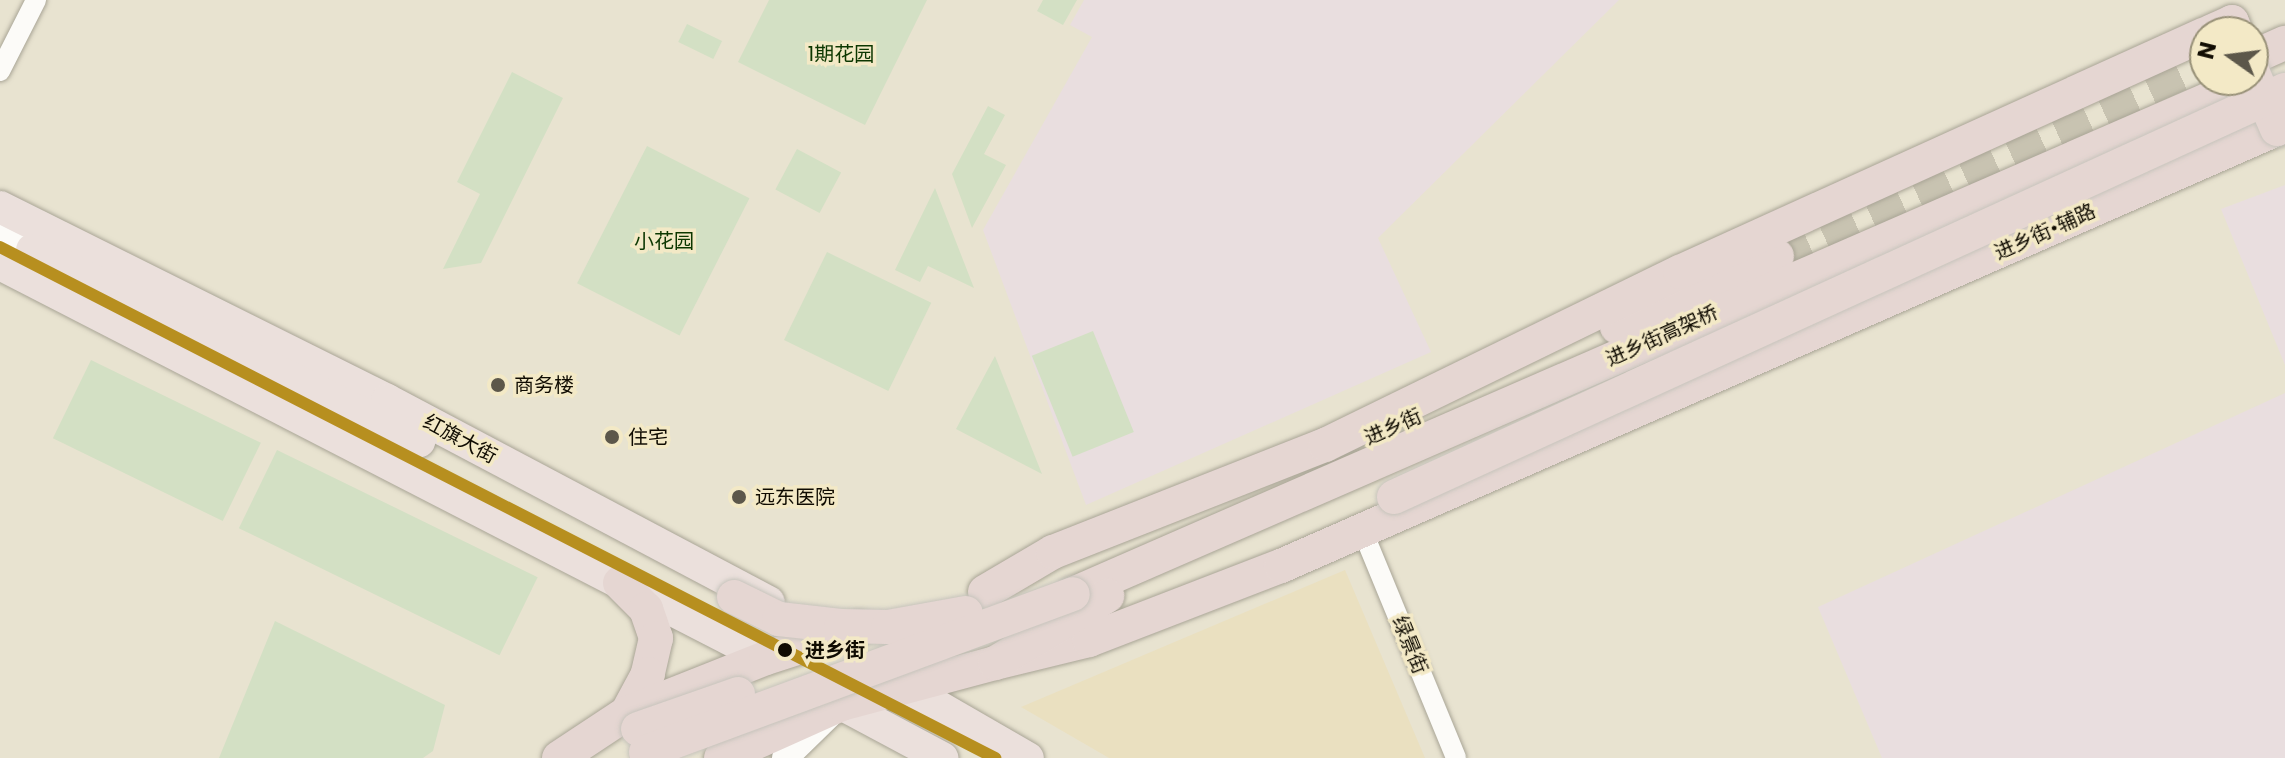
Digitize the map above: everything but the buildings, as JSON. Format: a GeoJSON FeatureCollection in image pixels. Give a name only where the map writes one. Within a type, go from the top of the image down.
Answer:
{"type":"FeatureCollection","features":[{"type":"Feature","properties":{"kind":"highway","name":"进乡街"},"geometry":{"type":"LineString","coordinates":[[594,758],[638,729],[976,603],[1254,489],[2189,45]]}},
{"type":"Feature","properties":{"kind":"highway","name":"进乡街高架桥"},"geometry":{"type":"LineString","coordinates":[[1070,587],[2189,86]]}},
{"type":"Feature","properties":{"kind":"highway"},"geometry":{"type":"LineString","coordinates":[[995,663],[1119,627],[1394,497],[2285,90]]}},
{"type":"Feature","properties":{"kind":"highway","name":"进乡街高架桥"},"geometry":{"type":"LineString","coordinates":[[1070,587],[2216,96]]}},
{"type":"Feature","properties":{"kind":"highway","name":"进乡街•辅路"},"geometry":{"type":"LineString","coordinates":[[1119,627],[1363,532],[1723,376],[2277,129],[2263,96]]}},
{"type":"Feature","properties":{"kind":"highway","name":"进乡街"},"geometry":{"type":"LineString","coordinates":[[721,758],[841,704],[910,690],[995,663],[1078,609],[1793,296]]}},
{"type":"Feature","properties":{"kind":"highway"},"geometry":{"type":"LineString","coordinates":[[1707,334],[1723,376]]}},
{"type":"Feature","properties":{"kind":"highway"},"geometry":{"type":"LineString","coordinates":[[620,583],[646,609],[656,638],[648,674],[627,713]]}},
{"type":"Feature","properties":{"kind":"highway","name":"进乡街"},"geometry":{"type":"LineString","coordinates":[[559,758],[627,713],[821,638],[976,603],[1070,587]]}},
{"type":"Feature","properties":{"kind":"highway"},"geometry":{"type":"LineString","coordinates":[[637,758],[1070,587]]}},
{"type":"Feature","properties":{"kind":"highway"},"geometry":{"type":"LineString","coordinates":[[734,597],[779,619],[841,626],[888,627],[976,603]]}},
{"type":"Feature","properties":{"kind":"highway","name":"红旗大街"},"geometry":{"type":"LineString","coordinates":[[821,638],[910,690]]}},
{"type":"Feature","properties":{"kind":"highway"},"geometry":{"type":"LineString","coordinates":[[766,658],[841,704]]}},
{"type":"Feature","properties":{"kind":"main road","name":"红旗大街"},"geometry":{"type":"LineString","coordinates":[[0,207],[742,584],[821,638]]}},
{"type":"Feature","properties":{"kind":"main road"},"geometry":{"type":"LineString","coordinates":[[0,232],[734,597]]}},
{"type":"Feature","properties":{"kind":"main road"},"geometry":{"type":"LineString","coordinates":[[0,264],[766,658]]}},
{"type":"Feature","properties":{"kind":"main road"},"geometry":{"type":"LineString","coordinates":[[910,690],[1028,758]]}},
{"type":"Feature","properties":{"kind":"main road"},"geometry":{"type":"LineString","coordinates":[[841,704],[942,758]]}},
{"type":"Feature","properties":{"kind":"street"},"geometry":{"type":"LineString","coordinates":[[0,71],[36,0]]}},
{"type":"Feature","properties":{"kind":"street","name":"绿景街"},"geometry":{"type":"LineString","coordinates":[[1363,532],[1456,758]]}},
{"type":"Feature","properties":{"kind":"street"},"geometry":{"type":"LineString","coordinates":[[785,758],[841,704]]}},
{"type":"Feature","properties":{"kind":"shaded area"},"geometry":{"type":"Polygon","coordinates":[[[1084,0],[1619,0],[1378,238],[1431,352],[1086,505],[983,230],[1092,37],[1070,25],[1084,0]]]}},
{"type":"Feature","properties":{"kind":"shaded area"},"geometry":{"type":"Polygon","coordinates":[[[2285,185],[2285,365],[2221,209],[2285,185]]]}},
{"type":"Feature","properties":{"kind":"shaded area"},"geometry":{"type":"Polygon","coordinates":[[[2285,393],[2285,758],[1882,758],[1818,607],[2285,393]]]}},
{"type":"Feature","properties":{"kind":"shaded area"},"geometry":{"type":"Polygon","coordinates":[[[1345,570],[1425,758],[1109,758],[1021,707],[1345,570]]]}},
{"type":"Feature","properties":{"kind":"green space","name":"1期花园"},"geometry":{"type":"Polygon","coordinates":[[[769,0],[927,0],[865,125],[738,62],[769,0]]]}},
{"type":"Feature","properties":{"kind":"green space"},"geometry":{"type":"Polygon","coordinates":[[[1043,0],[1077,0],[1063,25],[1037,11],[1043,0]]]}},
{"type":"Feature","properties":{"kind":"green space"},"geometry":{"type":"Polygon","coordinates":[[[687,24],[722,41],[713,59],[678,42],[687,24]]]}},
{"type":"Feature","properties":{"kind":"green space"},"geometry":{"type":"Polygon","coordinates":[[[512,72],[563,98],[481,263],[443,269],[480,194],[457,182],[512,72]]]}},
{"type":"Feature","properties":{"kind":"green space"},"geometry":{"type":"Polygon","coordinates":[[[988,106],[1005,115],[984,154],[1006,165],[972,228],[952,174],[988,106]]]}},
{"type":"Feature","properties":{"kind":"green space","name":"小花园"},"geometry":{"type":"Polygon","coordinates":[[[647,146],[749,198],[680,335],[577,283],[647,146]]]}},
{"type":"Feature","properties":{"kind":"green space"},"geometry":{"type":"Polygon","coordinates":[[[797,149],[841,172],[820,213],[775,190],[797,149]]]}},
{"type":"Feature","properties":{"kind":"green space"},"geometry":{"type":"Polygon","coordinates":[[[935,188],[974,288],[928,266],[920,282],[895,270],[935,188]]]}},
{"type":"Feature","properties":{"kind":"green space"},"geometry":{"type":"Polygon","coordinates":[[[827,252],[931,303],[888,391],[784,340],[827,252]]]}},
{"type":"Feature","properties":{"kind":"green space"},"geometry":{"type":"Polygon","coordinates":[[[1093,331],[1134,432],[1073,457],[1032,356],[1093,331]]]}},
{"type":"Feature","properties":{"kind":"green space"},"geometry":{"type":"Polygon","coordinates":[[[995,356],[1042,474],[956,429],[995,356]]]}},
{"type":"Feature","properties":{"kind":"green space"},"geometry":{"type":"Polygon","coordinates":[[[91,360],[261,443],[223,521],[53,438],[91,360]]]}},
{"type":"Feature","properties":{"kind":"green space"},"geometry":{"type":"Polygon","coordinates":[[[277,450],[538,577],[500,655],[239,528],[277,450]]]}},
{"type":"Feature","properties":{"kind":"green space"},"geometry":{"type":"Polygon","coordinates":[[[275,621],[445,705],[433,751],[423,758],[219,758],[275,621]]]}},
{"type":"Feature","properties":{"kind":"tunnel"},"geometry":{"type":"LineString","coordinates":[[1777,256],[2189,70]]}},
{"type":"Feature","properties":{"kind":"transit line"},"geometry":{"type":"LineString","coordinates":[[0,247],[995,758]]}},
{"type":"Feature","properties":{"kind":"place","name":"商务楼"},"geometry":{"type":"Point","coordinates":[498,385]}},
{"type":"Feature","properties":{"kind":"place","name":"住宅"},"geometry":{"type":"Point","coordinates":[612,437]}},
{"type":"Feature","properties":{"kind":"place","name":"远东医院"},"geometry":{"type":"Point","coordinates":[739,497]}},
{"type":"Feature","properties":{"kind":"place","name":"进乡街"},"geometry":{"type":"Point","coordinates":[785,650]}}]}
